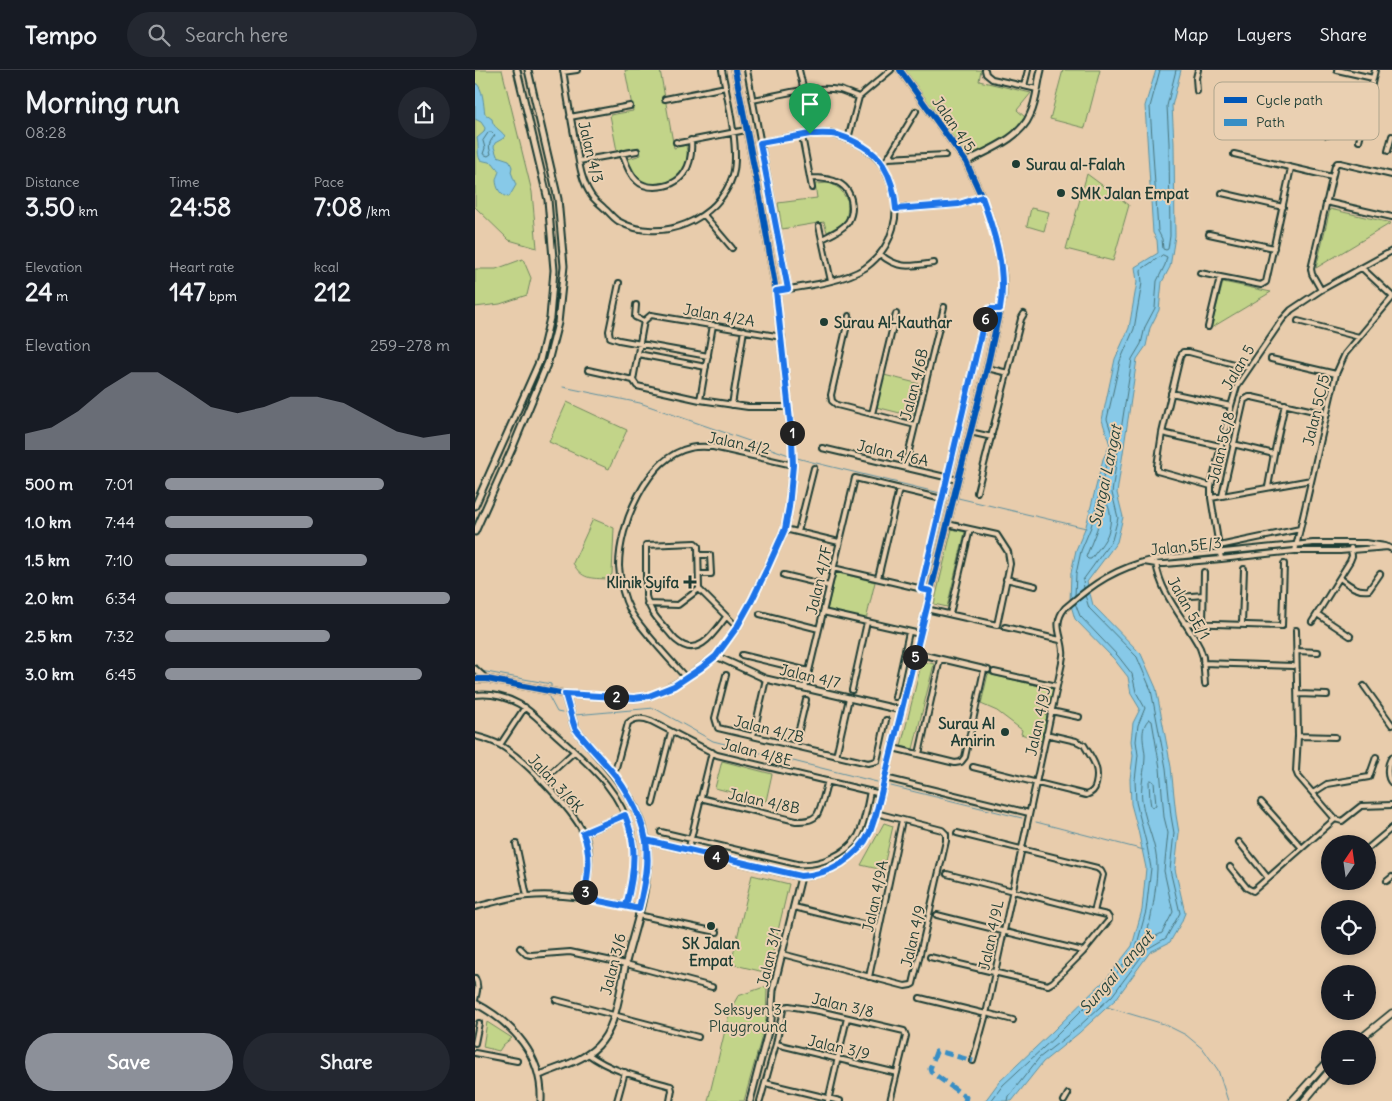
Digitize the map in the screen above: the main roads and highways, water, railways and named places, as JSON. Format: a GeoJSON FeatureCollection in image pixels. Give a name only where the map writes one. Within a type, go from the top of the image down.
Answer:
{"type":"FeatureCollection","features":[{"type":"Feature","properties":{"kind":"main road"},"geometry":{"type":"LineString","coordinates":[[1371,1030],[1392,1013]]}},
{"type":"Feature","properties":{"kind":"main road"},"geometry":{"type":"LineString","coordinates":[[1292,1101],[1321,1068]]}},
{"type":"Feature","properties":{"kind":"main road"},"geometry":{"type":"LineString","coordinates":[[1304,1101],[1321,1081]]}},
{"type":"Feature","properties":{"kind":"water","name":"Sungai Langat"},"geometry":{"type":"Polygon","coordinates":[[[1156,70],[1181,70],[1172,106],[1175,236],[1170,267],[1162,282],[1159,310],[1150,328],[1146,346],[1137,359],[1117,493],[1123,517],[1117,542],[1087,582],[1093,605],[1141,654],[1156,688],[1171,767],[1179,833],[1175,869],[1185,913],[1170,942],[1150,952],[1116,999],[1079,1033],[1043,1062],[1012,1101],[985,1101],[999,1082],[1107,978],[1132,946],[1142,910],[1146,868],[1131,804],[1130,779],[1133,756],[1131,741],[1133,723],[1140,709],[1131,694],[1128,677],[1114,659],[1075,619],[1070,602],[1071,573],[1076,550],[1086,526],[1103,459],[1110,445],[1102,420],[1115,359],[1129,328],[1137,282],[1135,267],[1158,253],[1157,240],[1153,233],[1145,106],[1156,70]]]}},
{"type":"Feature","properties":{"kind":"water"},"geometry":{"type":"Polygon","coordinates":[[[475,82],[482,93],[485,114],[492,119],[495,126],[505,136],[495,143],[494,147],[497,156],[509,160],[512,167],[511,172],[516,185],[509,197],[501,194],[498,189],[496,179],[499,171],[493,163],[480,160],[479,157],[477,138],[484,132],[485,128],[481,122],[475,119],[475,82]]]}},
{"type":"Feature","properties":{"kind":"waterway"},"geometry":{"type":"LineString","coordinates":[[563,387],[640,403],[789,455]]}},
{"type":"Feature","properties":{"kind":"waterway"},"geometry":{"type":"LineString","coordinates":[[797,458],[940,493]]}},
{"type":"Feature","properties":{"kind":"waterway","name":"Sungai Langat"},"geometry":{"type":"LineString","coordinates":[[958,498],[1086,528]]}},
{"type":"Feature","properties":{"kind":"waterway"},"geometry":{"type":"LineString","coordinates":[[481,671],[551,684],[551,687]]}},
{"type":"Feature","properties":{"kind":"waterway"},"geometry":{"type":"LineString","coordinates":[[549,697],[557,712],[562,713]]}},
{"type":"Feature","properties":{"kind":"waterway"},"geometry":{"type":"LineString","coordinates":[[575,715],[654,708],[713,741],[877,782]]}},
{"type":"Feature","properties":{"kind":"waterway"},"geometry":{"type":"LineString","coordinates":[[891,786],[1022,818]]}},
{"type":"Feature","properties":{"kind":"waterway"},"geometry":{"type":"LineString","coordinates":[[1036,822],[1144,850]]}},
{"type":"Feature","properties":{"kind":"waterway","name":"Sungai Langat"},"geometry":{"type":"LineString","coordinates":[[1107,1007],[1164,1024],[1186,1035],[1204,1050],[1218,1070],[1228,1101]]}},
{"type":"Feature","properties":{"kind":"place","name":"Surau al-Falah"},"geometry":{"type":"Point","coordinates":[1016,164]}},
{"type":"Feature","properties":{"kind":"place","name":"SMK Jalan Empat"},"geometry":{"type":"Point","coordinates":[1061,193]}},
{"type":"Feature","properties":{"kind":"place","name":"Surau Al-Kauthar"},"geometry":{"type":"Point","coordinates":[824,322]}},
{"type":"Feature","properties":{"kind":"place","name":"Klinik Syifa"},"geometry":{"type":"Point","coordinates":[690,582]}},
{"type":"Feature","properties":{"kind":"place","name":"Surau Al Amirin"},"geometry":{"type":"Point","coordinates":[1005,732]}},
{"type":"Feature","properties":{"kind":"place","name":"SK Jalan Empat"},"geometry":{"type":"Point","coordinates":[711,926]}},
{"type":"Feature","properties":{"kind":"park label","name":"Seksyen 3 Playground"},"geometry":{"type":"Point","coordinates":[748,1018]}}]}
